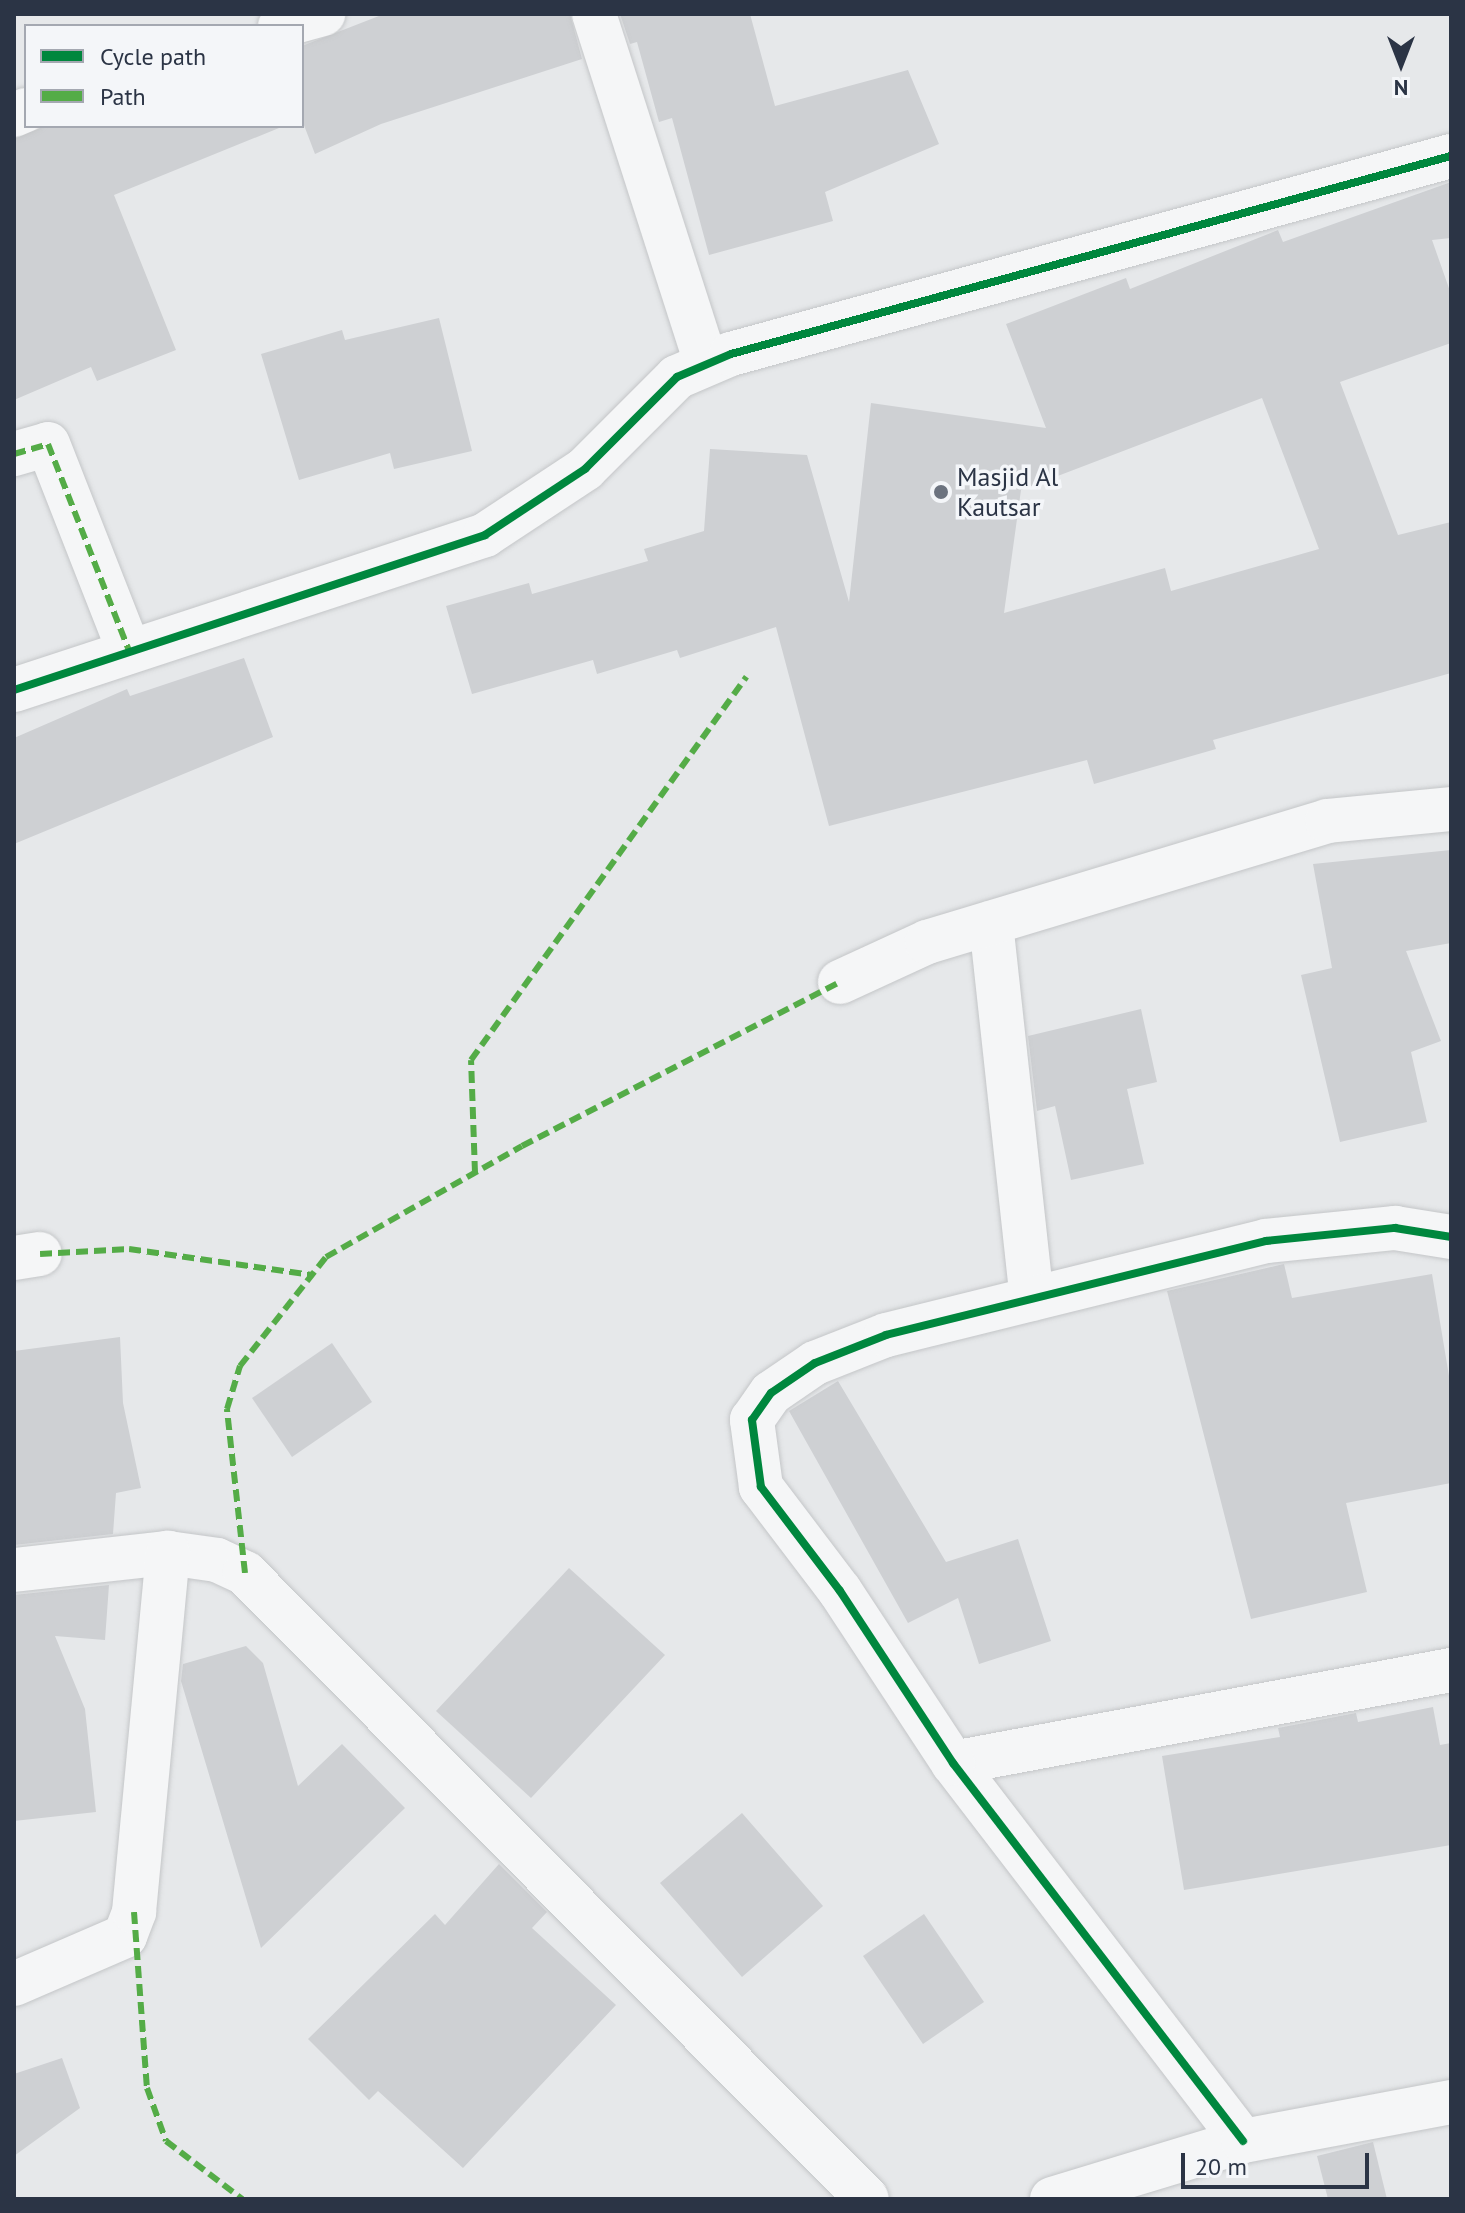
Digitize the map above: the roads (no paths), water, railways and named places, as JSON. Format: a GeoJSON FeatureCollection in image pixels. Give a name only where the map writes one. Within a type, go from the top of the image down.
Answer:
{"type":"FeatureCollection","features":[{"type":"Feature","properties":{"kind":"street"},"geometry":{"type":"LineString","coordinates":[[287,24],[323,14]]}},
{"type":"Feature","properties":{"kind":"street"},"geometry":{"type":"LineString","coordinates":[[594,14],[706,363]]}},
{"type":"Feature","properties":{"kind":"street"},"geometry":{"type":"LineString","coordinates":[[14,690],[485,535],[585,469],[677,377],[706,363],[876,309],[1451,156]]}},
{"type":"Feature","properties":{"kind":"street"},"geometry":{"type":"LineString","coordinates":[[14,454],[48,444],[129,651]]}},
{"type":"Feature","properties":{"kind":"street"},"geometry":{"type":"LineString","coordinates":[[840,982],[927,942],[1327,821],[1451,809]]}},
{"type":"Feature","properties":{"kind":"street"},"geometry":{"type":"LineString","coordinates":[[991,923],[1032,1299]]}},
{"type":"Feature","properties":{"kind":"street"},"geometry":{"type":"LineString","coordinates":[[1243,2141],[953,1763],[840,1591],[761,1487],[752,1465],[752,1420],[771,1393],[815,1363],[886,1335],[1266,1241],[1395,1228],[1451,1237]]}},
{"type":"Feature","properties":{"kind":"street"},"geometry":{"type":"LineString","coordinates":[[14,1570],[168,1553],[217,1560],[245,1573],[867,2199]]}},
{"type":"Feature","properties":{"kind":"street"},"geometry":{"type":"LineString","coordinates":[[14,1984],[125,1936],[134,1912],[168,1553]]}},
{"type":"Feature","properties":{"kind":"street"},"geometry":{"type":"LineString","coordinates":[[953,1763],[1451,1670]]}},
{"type":"Feature","properties":{"kind":"street"},"geometry":{"type":"LineString","coordinates":[[1052,2199],[1243,2141],[1451,2102]]}},
{"type":"Feature","properties":{"kind":"place","name":"Masjid Al Kautsar"},"geometry":{"type":"Point","coordinates":[941,492]}}]}
